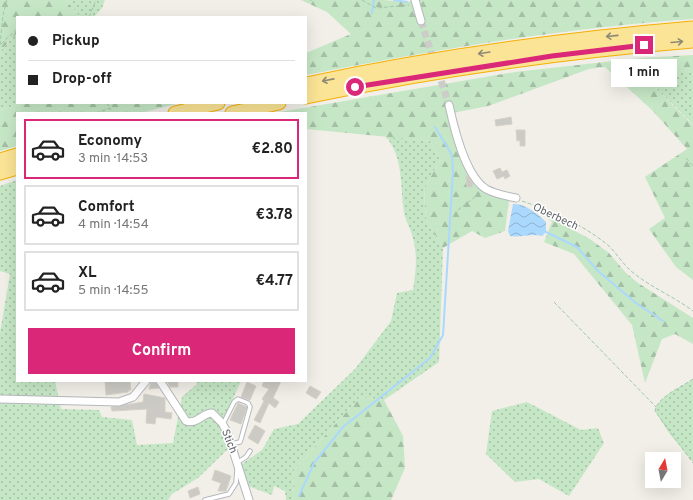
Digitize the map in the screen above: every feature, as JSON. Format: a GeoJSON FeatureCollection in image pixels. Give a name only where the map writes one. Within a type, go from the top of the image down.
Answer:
{"type":"FeatureCollection","features":[{"type":"Feature","properties":{"kind":"highway"},"geometry":{"type":"LineString","coordinates":[[307,84],[439,60],[550,43],[693,28]]}},
{"type":"Feature","properties":{"kind":"highway"},"geometry":{"type":"LineString","coordinates":[[307,97],[385,82],[552,56],[693,41]]}},
{"type":"Feature","properties":{"kind":"highway"},"geometry":{"type":"LineString","coordinates":[[179,112],[214,104]]}},
{"type":"Feature","properties":{"kind":"highway"},"geometry":{"type":"LineString","coordinates":[[237,112],[274,104]]}},
{"type":"Feature","properties":{"kind":"highway"},"geometry":{"type":"LineString","coordinates":[[0,160],[16,155]]}},
{"type":"Feature","properties":{"kind":"highway"},"geometry":{"type":"LineString","coordinates":[[0,173],[16,168]]}},
{"type":"Feature","properties":{"kind":"street"},"geometry":{"type":"LineString","coordinates":[[416,2],[421,20]]}},
{"type":"Feature","properties":{"kind":"street"},"geometry":{"type":"LineString","coordinates":[[449,105],[456,133],[466,161],[480,184],[486,188],[516,198]]}},
{"type":"Feature","properties":{"kind":"street"},"geometry":{"type":"LineString","coordinates":[[0,399],[119,402],[133,397],[145,382]]}},
{"type":"Feature","properties":{"kind":"street","name":"Stich"},"geometry":{"type":"LineString","coordinates":[[161,382],[186,421],[196,421],[208,413],[212,413],[223,424],[238,464],[249,500]]}},
{"type":"Feature","properties":{"kind":"lane"},"geometry":{"type":"LineString","coordinates":[[223,424],[234,402],[238,399],[248,403],[250,407],[240,442],[231,444]]}},
{"type":"Feature","properties":{"kind":"lane"},"geometry":{"type":"LineString","coordinates":[[205,500],[229,494],[236,483],[238,464],[250,451]]}},
{"type":"Feature","properties":{"kind":"path"},"geometry":{"type":"LineString","coordinates":[[0,45],[3,15],[7,0]]}},
{"type":"Feature","properties":{"kind":"path"},"geometry":{"type":"LineString","coordinates":[[89,16],[96,0]]}},
{"type":"Feature","properties":{"kind":"path"},"geometry":{"type":"LineString","coordinates":[[362,0],[366,4],[376,8],[416,2]]}},
{"type":"Feature","properties":{"kind":"path"},"geometry":{"type":"LineString","coordinates":[[0,45],[16,30]]}},
{"type":"Feature","properties":{"kind":"path"},"geometry":{"type":"LineString","coordinates":[[100,112],[110,109],[108,104]]}},
{"type":"Feature","properties":{"kind":"path"},"geometry":{"type":"LineString","coordinates":[[686,158],[693,166]]}},
{"type":"Feature","properties":{"kind":"path"},"geometry":{"type":"LineString","coordinates":[[458,210],[486,188]]}},
{"type":"Feature","properties":{"kind":"path","name":"Oberbech"},"geometry":{"type":"LineString","coordinates":[[516,198],[545,209],[592,234],[609,247],[630,270],[648,284],[693,311]]}},
{"type":"Feature","properties":{"kind":"path"},"geometry":{"type":"LineString","coordinates":[[554,302],[656,407],[657,416],[693,463]]}},
{"type":"Feature","properties":{"kind":"path"},"geometry":{"type":"LineString","coordinates":[[656,407],[664,398],[693,379]]}},
{"type":"Feature","properties":{"kind":"green space"},"geometry":{"type":"Polygon","coordinates":[[[0,0],[66,0],[79,16],[16,16],[16,34],[2,49],[0,54],[0,0]]]}},
{"type":"Feature","properties":{"kind":"green space"},"geometry":{"type":"Polygon","coordinates":[[[66,0],[105,0],[102,8],[95,16],[79,16],[66,0]]]}},
{"type":"Feature","properties":{"kind":"green space"},"geometry":{"type":"Polygon","coordinates":[[[301,0],[383,0],[407,2],[417,0],[693,0],[693,19],[547,34],[402,57],[307,75],[307,53],[351,34],[327,12],[301,0]]]}},
{"type":"Feature","properties":{"kind":"green space"},"geometry":{"type":"Polygon","coordinates":[[[16,34],[16,104],[21,104],[0,110],[0,54],[2,49],[16,34]]]}},
{"type":"Feature","properties":{"kind":"green space"},"geometry":{"type":"Polygon","coordinates":[[[693,55],[693,72],[639,72],[693,125],[693,280],[676,267],[649,229],[665,218],[645,177],[687,149],[652,110],[605,67],[589,69],[488,106],[447,114],[458,146],[478,185],[509,200],[505,231],[485,238],[472,231],[443,248],[426,219],[424,189],[440,160],[430,141],[307,129],[307,112],[280,112],[515,72],[640,58],[693,55]]]}},
{"type":"Feature","properties":{"kind":"green space"},"geometry":{"type":"Polygon","coordinates":[[[638,71],[693,72],[693,124],[638,71]]]}},
{"type":"Feature","properties":{"kind":"green space"},"geometry":{"type":"Polygon","coordinates":[[[21,104],[176,104],[145,112],[16,112],[16,146],[0,151],[0,110],[21,104]]]}},
{"type":"Feature","properties":{"kind":"green space"},"geometry":{"type":"Polygon","coordinates":[[[385,136],[430,141],[440,160],[424,189],[426,219],[443,248],[439,362],[384,400],[360,397],[294,470],[293,500],[286,500],[285,491],[274,486],[272,495],[248,486],[241,467],[242,464],[262,450],[274,429],[298,424],[355,369],[391,321],[397,293],[413,290],[416,262],[414,242],[405,215],[398,162],[391,144],[385,136]]]}},
{"type":"Feature","properties":{"kind":"green space"},"geometry":{"type":"Polygon","coordinates":[[[16,180],[16,382],[55,382],[61,409],[99,410],[102,417],[132,420],[137,445],[173,443],[182,397],[197,384],[196,382],[241,382],[222,423],[231,446],[198,478],[172,494],[168,500],[0,500],[0,333],[10,274],[0,271],[0,186],[16,180]]]}},
{"type":"Feature","properties":{"kind":"green space"},"geometry":{"type":"Polygon","coordinates":[[[543,214],[590,239],[609,253],[625,272],[638,283],[693,318],[693,344],[675,334],[662,339],[645,383],[632,325],[574,254],[544,242],[552,222],[543,214]]]}},
{"type":"Feature","properties":{"kind":"green space"},"geometry":{"type":"Polygon","coordinates":[[[693,379],[693,462],[669,433],[655,411],[660,401],[693,379]]]}},
{"type":"Feature","properties":{"kind":"green space"},"geometry":{"type":"Polygon","coordinates":[[[360,397],[384,400],[403,436],[405,468],[391,500],[293,500],[294,470],[360,397]]]}},
{"type":"Feature","properties":{"kind":"green space"},"geometry":{"type":"Polygon","coordinates":[[[527,402],[581,430],[598,428],[604,443],[569,496],[539,479],[515,482],[486,454],[492,411],[527,402]]]}},
{"type":"Feature","properties":{"kind":"water"},"geometry":{"type":"Polygon","coordinates":[[[513,204],[527,207],[539,216],[546,222],[546,232],[542,236],[510,236],[508,231],[513,204]]]}},
{"type":"Feature","properties":{"kind":"building"},"geometry":{"type":"Polygon","coordinates":[[[511,117],[512,124],[496,126],[495,120],[511,117]]]}},
{"type":"Feature","properties":{"kind":"building"},"geometry":{"type":"Polygon","coordinates":[[[516,130],[525,130],[525,146],[520,146],[520,140],[517,141],[516,130]]]}},
{"type":"Feature","properties":{"kind":"building"},"geometry":{"type":"Polygon","coordinates":[[[500,168],[502,172],[507,170],[510,176],[505,179],[504,176],[497,179],[493,171],[500,168]]]}},
{"type":"Feature","properties":{"kind":"building"},"geometry":{"type":"Polygon","coordinates":[[[466,175],[472,182],[473,187],[467,187],[466,175]]]}},
{"type":"Feature","properties":{"kind":"building"},"geometry":{"type":"Polygon","coordinates":[[[105,382],[130,382],[131,390],[128,392],[106,395],[105,382]]]}},
{"type":"Feature","properties":{"kind":"building"},"geometry":{"type":"Polygon","coordinates":[[[151,382],[155,382],[159,388],[149,389],[151,382]]]}},
{"type":"Feature","properties":{"kind":"building"},"geometry":{"type":"Polygon","coordinates":[[[168,382],[178,382],[178,387],[170,387],[168,382]]]}},
{"type":"Feature","properties":{"kind":"building"},"geometry":{"type":"Polygon","coordinates":[[[247,382],[256,386],[250,400],[241,397],[247,382]]]}},
{"type":"Feature","properties":{"kind":"building"},"geometry":{"type":"Polygon","coordinates":[[[264,382],[281,382],[273,398],[279,402],[275,408],[269,403],[260,423],[254,420],[264,401],[262,399],[269,389],[262,386],[264,382]]]}},
{"type":"Feature","properties":{"kind":"building"},"geometry":{"type":"Polygon","coordinates":[[[310,386],[321,392],[316,399],[306,393],[310,386]]]}},
{"type":"Feature","properties":{"kind":"building"},"geometry":{"type":"Polygon","coordinates":[[[144,394],[165,398],[165,412],[172,413],[171,419],[156,417],[155,424],[146,423],[147,409],[112,411],[111,407],[143,402],[144,394]]]}},
{"type":"Feature","properties":{"kind":"building"},"geometry":{"type":"Polygon","coordinates":[[[238,403],[247,407],[241,424],[230,420],[238,403]]]}},
{"type":"Feature","properties":{"kind":"building"},"geometry":{"type":"Polygon","coordinates":[[[255,425],[265,431],[258,444],[248,438],[255,425]]]}},
{"type":"Feature","properties":{"kind":"building"},"geometry":{"type":"Polygon","coordinates":[[[215,470],[231,476],[226,491],[218,491],[221,483],[212,480],[215,470]]]}},
{"type":"Feature","properties":{"kind":"building"},"geometry":{"type":"Polygon","coordinates":[[[198,487],[200,494],[190,498],[188,491],[198,487]]]}},
{"type":"Feature","properties":{"kind":"waterway"},"geometry":{"type":"LineString","coordinates":[[372,13],[374,0]]}},
{"type":"Feature","properties":{"kind":"waterway"},"geometry":{"type":"LineString","coordinates":[[394,0],[407,2]]}},
{"type":"Feature","properties":{"kind":"waterway"},"geometry":{"type":"LineString","coordinates":[[299,496],[314,463],[343,427],[430,358],[443,335],[453,172],[452,155],[435,127]]}},
{"type":"Feature","properties":{"kind":"waterway"},"geometry":{"type":"LineString","coordinates":[[546,232],[577,247],[598,271],[636,303],[663,321]]}},
{"type":"Feature","properties":{"kind":"tunnel"},"geometry":{"type":"LineString","coordinates":[[421,21],[434,61]]}},
{"type":"Feature","properties":{"kind":"tunnel"},"geometry":{"type":"LineString","coordinates":[[438,71],[449,105]]}},
{"type":"Feature","properties":{"kind":"route"},"geometry":{"type":"LineString","coordinates":[[355,87],[552,56],[644,45]]}}]}
